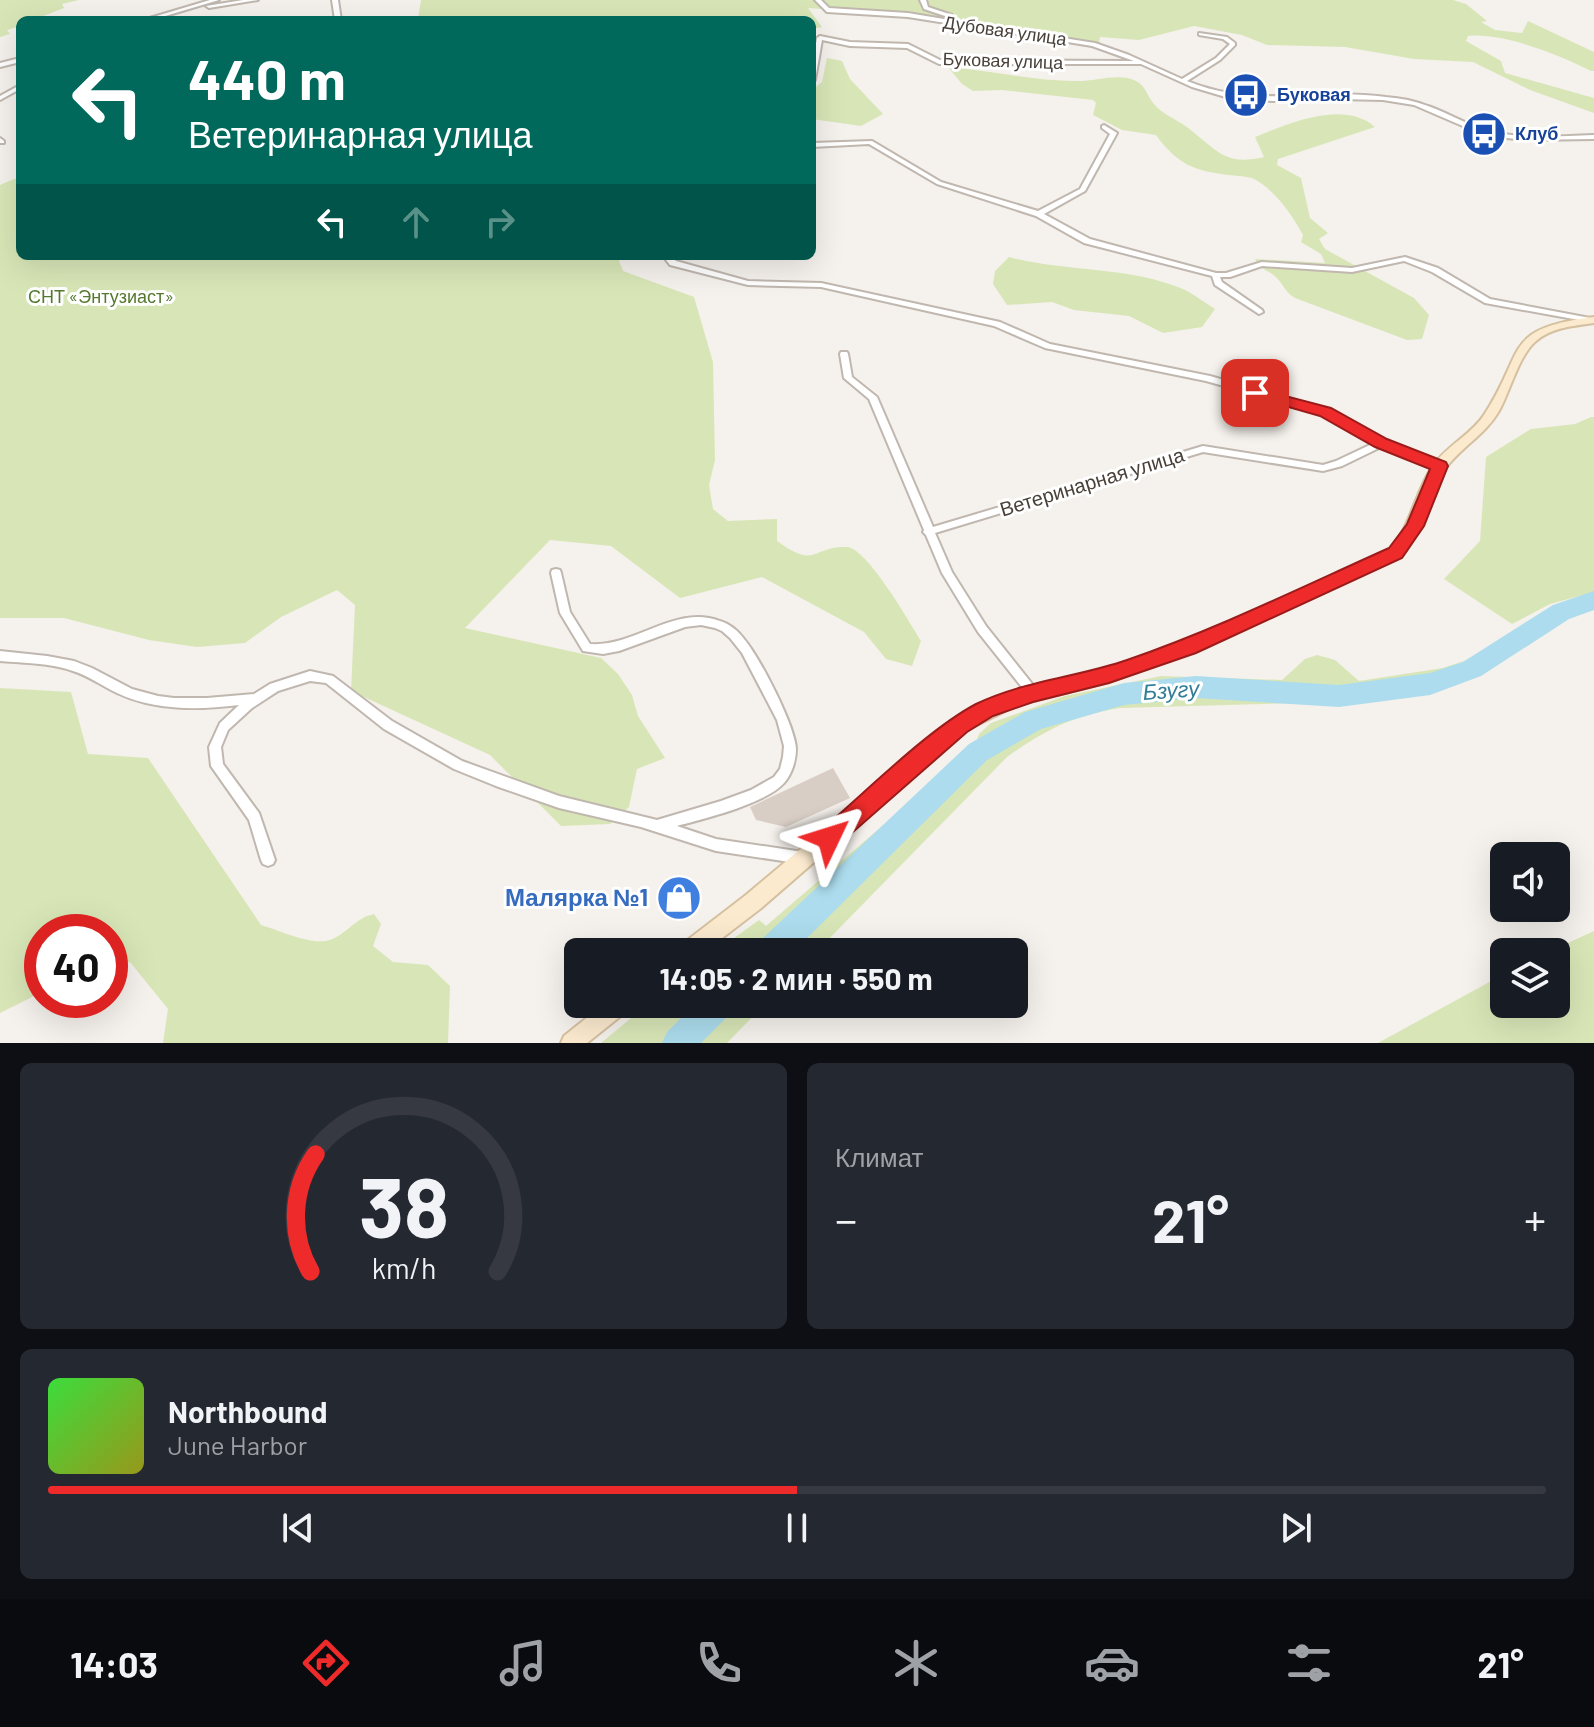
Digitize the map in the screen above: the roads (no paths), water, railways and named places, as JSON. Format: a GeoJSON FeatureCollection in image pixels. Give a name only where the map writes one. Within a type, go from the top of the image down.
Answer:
{"type":"FeatureCollection","features":[{"type":"Feature","properties":{"kind":"street"},"geometry":{"type":"LineString","coordinates":[[160,16],[216,0]]}},
{"type":"Feature","properties":{"kind":"street"},"geometry":{"type":"LineString","coordinates":[[188,12],[255,0]]}},
{"type":"Feature","properties":{"kind":"street","name":"Дубовая улица"},"geometry":{"type":"LineString","coordinates":[[818,0],[827,10],[890,13],[1093,44],[1145,63]]}},
{"type":"Feature","properties":{"kind":"street","name":"Дубовая улица"},"geometry":{"type":"LineString","coordinates":[[923,0],[926,8],[950,16],[955,24]]}},
{"type":"Feature","properties":{"kind":"street"},"geometry":{"type":"LineString","coordinates":[[1182,81],[1218,59],[1233,44],[1225,38],[1201,34]]}},
{"type":"Feature","properties":{"kind":"street","name":"Буковая улица"},"geometry":{"type":"LineString","coordinates":[[816,59],[820,38],[850,44],[908,46],[939,62],[1145,63],[1182,81],[1241,97],[1337,95],[1403,100],[1497,135],[1594,137]]}},
{"type":"Feature","properties":{"kind":"street"},"geometry":{"type":"LineString","coordinates":[[1039,214],[1086,186],[1114,133],[1104,127]]}},
{"type":"Feature","properties":{"kind":"street"},"geometry":{"type":"LineString","coordinates":[[816,145],[870,142],[939,183],[1039,214],[1100,246],[1216,275],[1227,275],[1262,264],[1352,270],[1405,259],[1435,270],[1488,301],[1592,320]]}},
{"type":"Feature","properties":{"kind":"street"},"geometry":{"type":"LineString","coordinates":[[670,260],[741,282],[804,282],[838,288],[997,324],[1063,349],[1207,378],[1326,412],[1381,443],[1440,466]]}},
{"type":"Feature","properties":{"kind":"street"},"geometry":{"type":"LineString","coordinates":[[1216,275],[1218,283],[1259,312]]}},
{"type":"Feature","properties":{"kind":"street"},"geometry":{"type":"LineString","coordinates":[[706,938],[805,859],[959,726],[985,710],[1033,693],[1109,675],[1189,647],[1322,585],[1380,562],[1407,541],[1440,466],[1486,421],[1519,352],[1532,335],[1552,326],[1592,320]]}},
{"type":"Feature","properties":{"kind":"street"},"geometry":{"type":"LineString","coordinates":[[844,354],[848,378],[873,397],[947,573],[982,629],[1033,693]]}},
{"type":"Feature","properties":{"kind":"street","name":"Ветеринарная улица"},"geometry":{"type":"LineString","coordinates":[[928,532],[1203,449],[1323,468],[1339,464],[1381,443]]}},
{"type":"Feature","properties":{"kind":"street"},"geometry":{"type":"LineString","coordinates":[[556,573],[565,613],[587,648],[606,649],[701,621],[717,624],[732,633],[747,652],[787,733],[789,755],[778,782],[761,791],[658,826]]}},
{"type":"Feature","properties":{"kind":"street"},"geometry":{"type":"LineString","coordinates":[[0,656],[69,664],[130,693],[148,698],[233,702],[259,697]]}},
{"type":"Feature","properties":{"kind":"street"},"geometry":{"type":"LineString","coordinates":[[268,860],[255,817],[217,766],[215,747],[224,727],[259,697],[293,680],[310,676],[329,679],[388,725],[458,765],[559,802],[658,826],[716,845],[805,859]]}},
{"type":"Feature","properties":{"kind":"street"},"geometry":{"type":"LineString","coordinates":[[571,1043],[602,1018]]}},
{"type":"Feature","properties":{"kind":"waterway","name":"Бзугу"},"geometry":{"type":"LineString","coordinates":[[785,938],[978,752],[1034,720],[1124,694],[1196,687],[1339,696],[1430,684],[1472,669],[1561,612],[1594,600]]}},
{"type":"Feature","properties":{"kind":"waterway","name":"Бзугу"},"geometry":{"type":"LineString","coordinates":[[678,1043],[704,1018]]}},
{"type":"Feature","properties":{"kind":"place","name":"Буковая"},"geometry":{"type":"Point","coordinates":[1246,95]}},
{"type":"Feature","properties":{"kind":"place","name":"Клуб"},"geometry":{"type":"Point","coordinates":[1484,134]}},
{"type":"Feature","properties":{"kind":"place","name":"Малярка №1"},"geometry":{"type":"Point","coordinates":[679,898]}},
{"type":"Feature","properties":{"kind":"park label","name":"СНТ «Энтузиаст»"},"geometry":{"type":"Point","coordinates":[101,297]}}]}
